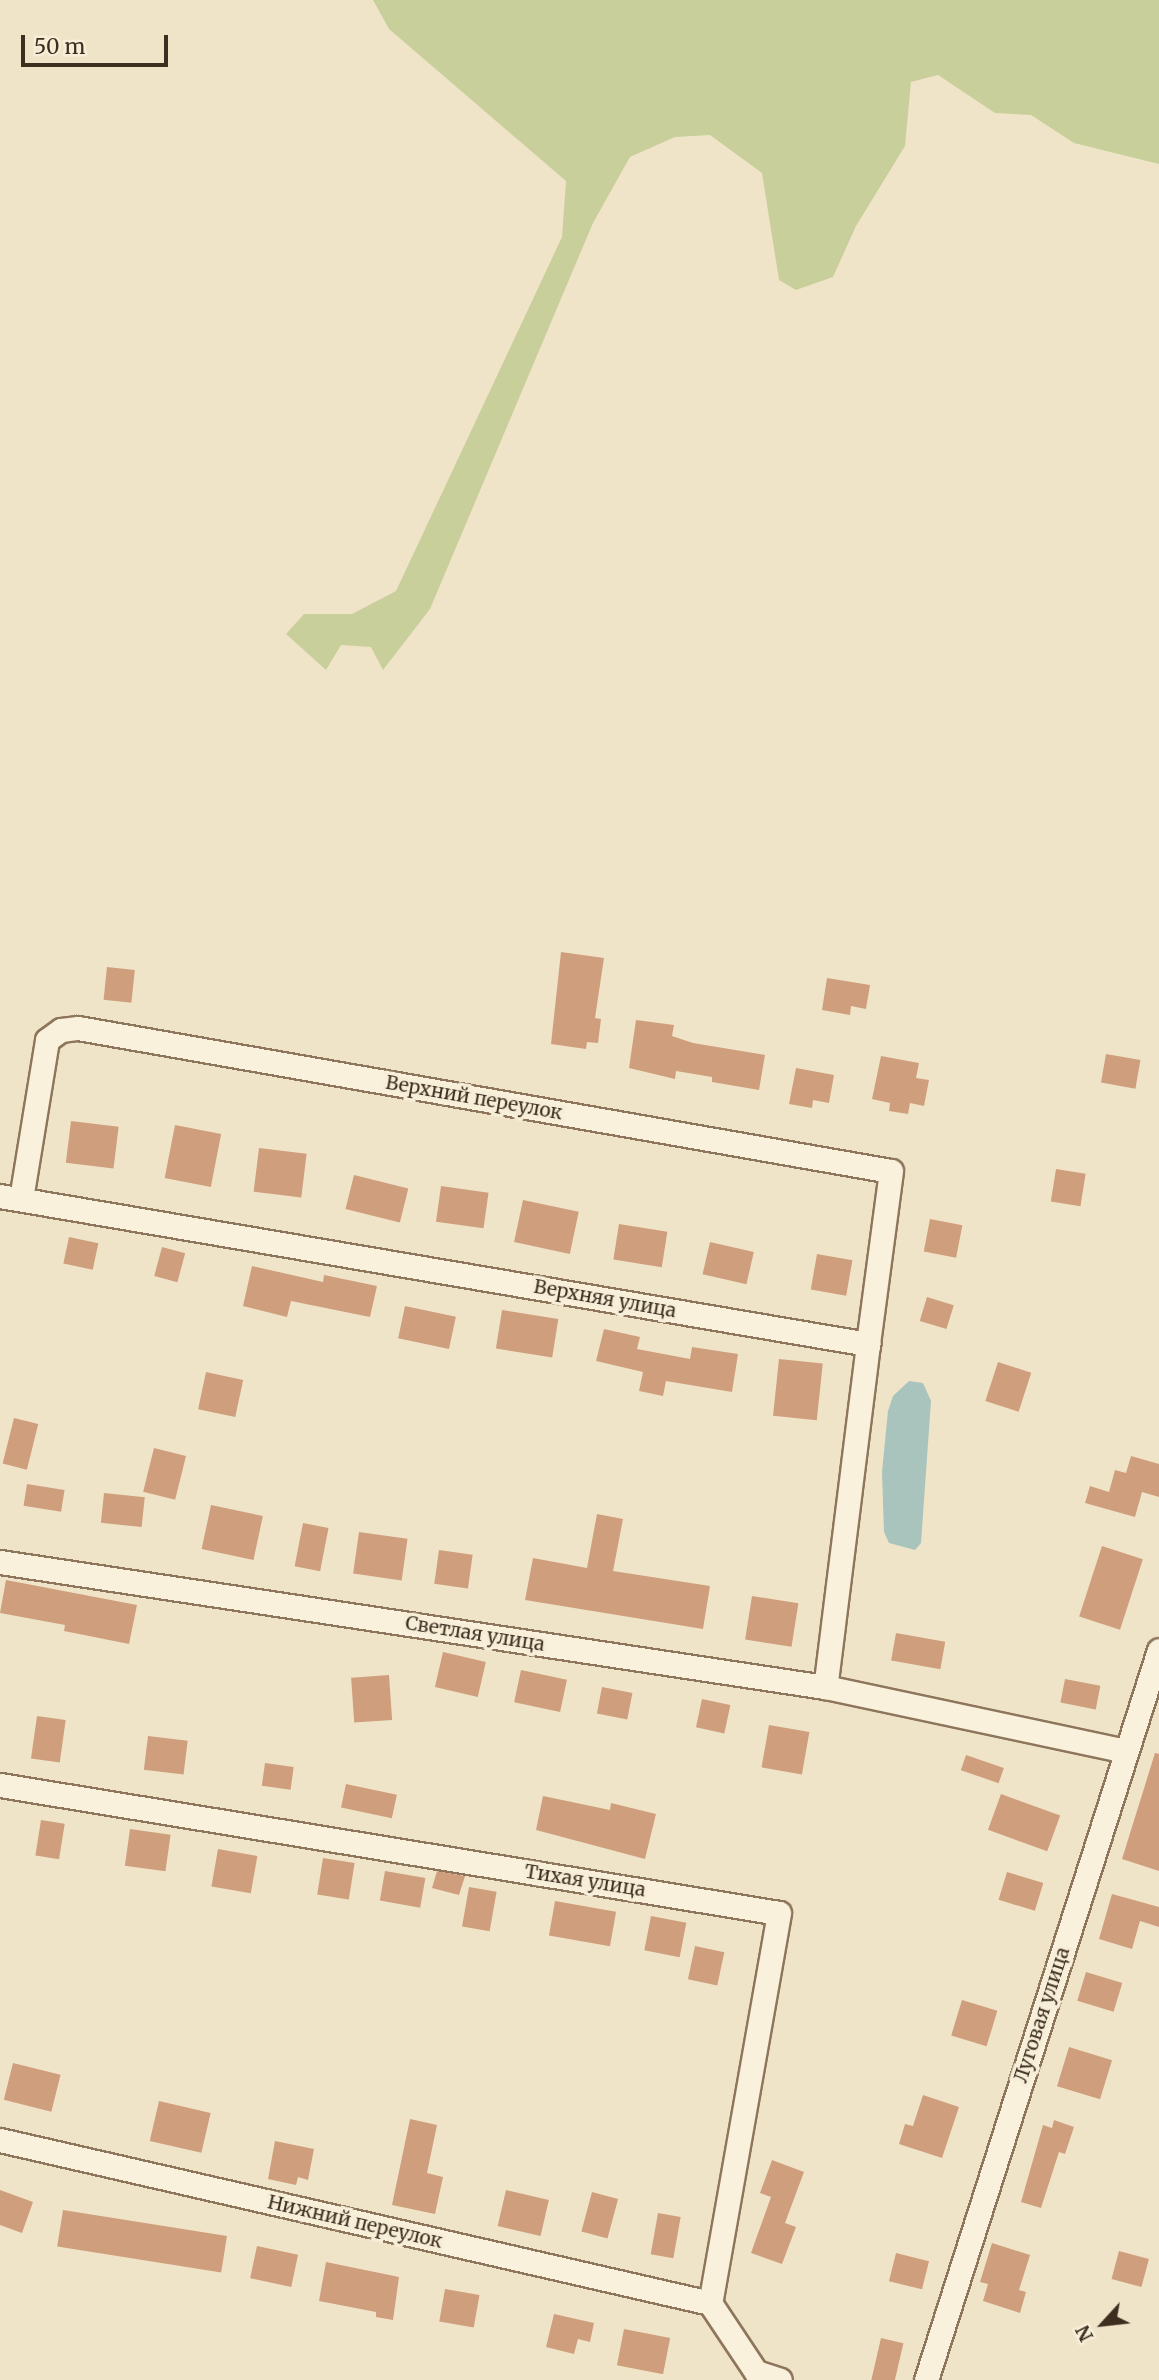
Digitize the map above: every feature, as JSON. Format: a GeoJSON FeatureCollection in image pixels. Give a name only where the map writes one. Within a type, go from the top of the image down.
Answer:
{"type":"FeatureCollection","features":[{"type":"Feature","properties":{"kind":"street","name":"Верхний переулок"},"geometry":{"type":"LineString","coordinates":[[11,1197],[47,1040],[61,1030],[78,1028],[891,1171],[868,1344]]}},
{"type":"Feature","properties":{"kind":"street","name":"Верхняя улица"},"geometry":{"type":"LineString","coordinates":[[11,1197],[868,1344]]}},
{"type":"Feature","properties":{"kind":"street"},"geometry":{"type":"LineString","coordinates":[[825,1687],[868,1344]]}},
{"type":"Feature","properties":{"kind":"street","name":"Светлая улица"},"geometry":{"type":"LineString","coordinates":[[0,1562],[825,1687],[1126,1751]]}},
{"type":"Feature","properties":{"kind":"street","name":"Луговая улица"},"geometry":{"type":"LineString","coordinates":[[926,2380],[1159,1650]]}},
{"type":"Feature","properties":{"kind":"street","name":"Тихая улица"},"geometry":{"type":"LineString","coordinates":[[0,1785],[779,1913],[710,2303]]}},
{"type":"Feature","properties":{"kind":"street","name":"Нижний переулок"},"geometry":{"type":"LineString","coordinates":[[0,2140],[710,2303]]}},
{"type":"Feature","properties":{"kind":"street"},"geometry":{"type":"LineString","coordinates":[[710,2303],[756,2372],[780,2380]]}},
{"type":"Feature","properties":{"kind":"green space"},"geometry":{"type":"Polygon","coordinates":[[[373,0],[1159,0],[1159,164],[1074,143],[1031,115],[995,113],[938,75],[911,82],[905,146],[856,226],[833,277],[796,290],[779,280],[762,173],[710,135],[675,137],[630,157],[593,223],[430,609],[383,670],[371,647],[341,645],[326,670],[286,634],[304,614],[352,614],[396,591],[562,237],[566,181],[389,29],[373,0]]]}},
{"type":"Feature","properties":{"kind":"water"},"geometry":{"type":"Polygon","coordinates":[[[909,1381],[923,1383],[931,1401],[921,1543],[915,1550],[889,1543],[884,1532],[882,1472],[888,1411],[893,1396],[909,1381]]]}},
{"type":"Feature","properties":{"kind":"building"},"geometry":{"type":"Polygon","coordinates":[[[561,952],[604,958],[595,1018],[601,1019],[598,1043],[587,1042],[586,1049],[551,1044],[561,952]]]}},
{"type":"Feature","properties":{"kind":"building"},"geometry":{"type":"Polygon","coordinates":[[[107,967],[135,970],[131,1003],[104,1000],[107,967]]]}},
{"type":"Feature","properties":{"kind":"building"},"geometry":{"type":"Polygon","coordinates":[[[827,978],[870,985],[866,1009],[851,1006],[850,1015],[822,1010],[827,978]]]}},
{"type":"Feature","properties":{"kind":"building"},"geometry":{"type":"Polygon","coordinates":[[[636,1020],[674,1025],[672,1036],[693,1043],[765,1055],[759,1090],[712,1082],[712,1077],[676,1071],[675,1079],[629,1068],[636,1020]]]}},
{"type":"Feature","properties":{"kind":"building"},"geometry":{"type":"Polygon","coordinates":[[[1106,1054],[1140,1060],[1135,1089],[1101,1083],[1106,1054]]]}},
{"type":"Feature","properties":{"kind":"building"},"geometry":{"type":"Polygon","coordinates":[[[881,1056],[919,1063],[916,1078],[929,1080],[924,1106],[910,1103],[908,1114],[889,1111],[890,1103],[872,1099],[881,1056]]]}},
{"type":"Feature","properties":{"kind":"building"},"geometry":{"type":"Polygon","coordinates":[[[796,1068],[834,1075],[829,1103],[813,1100],[812,1108],[789,1104],[796,1068]]]}},
{"type":"Feature","properties":{"kind":"building"},"geometry":{"type":"Polygon","coordinates":[[[71,1121],[119,1127],[114,1169],[66,1163],[71,1121]]]}},
{"type":"Feature","properties":{"kind":"building"},"geometry":{"type":"Polygon","coordinates":[[[175,1125],[221,1134],[211,1187],[165,1178],[175,1125]]]}},
{"type":"Feature","properties":{"kind":"building"},"geometry":{"type":"Polygon","coordinates":[[[259,1148],[307,1154],[301,1198],[254,1192],[259,1148]]]}},
{"type":"Feature","properties":{"kind":"building"},"geometry":{"type":"Polygon","coordinates":[[[1056,1169],[1086,1174],[1080,1206],[1051,1202],[1056,1169]]]}},
{"type":"Feature","properties":{"kind":"building"},"geometry":{"type":"Polygon","coordinates":[[[354,1175],[408,1189],[400,1223],[346,1209],[354,1175]]]}},
{"type":"Feature","properties":{"kind":"building"},"geometry":{"type":"Polygon","coordinates":[[[441,1186],[489,1193],[484,1228],[436,1222],[441,1186]]]}},
{"type":"Feature","properties":{"kind":"building"},"geometry":{"type":"Polygon","coordinates":[[[523,1200],[579,1212],[570,1254],[514,1242],[523,1200]]]}},
{"type":"Feature","properties":{"kind":"building"},"geometry":{"type":"Polygon","coordinates":[[[930,1219],[962,1225],[956,1258],[924,1251],[930,1219]]]}},
{"type":"Feature","properties":{"kind":"building"},"geometry":{"type":"Polygon","coordinates":[[[619,1224],[667,1232],[662,1267],[613,1260],[619,1224]]]}},
{"type":"Feature","properties":{"kind":"building"},"geometry":{"type":"Polygon","coordinates":[[[69,1237],[98,1243],[93,1270],[63,1263],[69,1237]]]}},
{"type":"Feature","properties":{"kind":"building"},"geometry":{"type":"Polygon","coordinates":[[[710,1242],[754,1252],[746,1284],[703,1274],[710,1242]]]}},
{"type":"Feature","properties":{"kind":"building"},"geometry":{"type":"Polygon","coordinates":[[[162,1247],[185,1253],[177,1282],[154,1276],[162,1247]]]}},
{"type":"Feature","properties":{"kind":"building"},"geometry":{"type":"Polygon","coordinates":[[[817,1254],[852,1260],[846,1296],[811,1289],[817,1254]]]}},
{"type":"Feature","properties":{"kind":"building"},"geometry":{"type":"Polygon","coordinates":[[[252,1266],[323,1282],[324,1275],[377,1286],[370,1317],[291,1301],[287,1317],[243,1306],[252,1266]]]}},
{"type":"Feature","properties":{"kind":"building"},"geometry":{"type":"Polygon","coordinates":[[[927,1297],[954,1305],[946,1329],[920,1321],[927,1297]]]}},
{"type":"Feature","properties":{"kind":"building"},"geometry":{"type":"Polygon","coordinates":[[[405,1306],[456,1317],[449,1349],[398,1338],[405,1306]]]}},
{"type":"Feature","properties":{"kind":"building"},"geometry":{"type":"Polygon","coordinates":[[[502,1310],[558,1319],[552,1357],[496,1349],[502,1310]]]}},
{"type":"Feature","properties":{"kind":"building"},"geometry":{"type":"Polygon","coordinates":[[[604,1329],[640,1337],[637,1349],[690,1359],[692,1347],[738,1354],[732,1392],[666,1381],[663,1396],[639,1391],[643,1372],[596,1361],[604,1329]]]}},
{"type":"Feature","properties":{"kind":"building"},"geometry":{"type":"Polygon","coordinates":[[[779,1359],[823,1364],[817,1420],[773,1416],[779,1359]]]}},
{"type":"Feature","properties":{"kind":"building"},"geometry":{"type":"Polygon","coordinates":[[[998,1362],[1031,1373],[1019,1412],[985,1401],[998,1362]]]}},
{"type":"Feature","properties":{"kind":"building"},"geometry":{"type":"Polygon","coordinates":[[[206,1372],[243,1380],[235,1417],[198,1409],[206,1372]]]}},
{"type":"Feature","properties":{"kind":"building"},"geometry":{"type":"Polygon","coordinates":[[[14,1418],[38,1424],[27,1470],[3,1464],[14,1418]]]}},
{"type":"Feature","properties":{"kind":"building"},"geometry":{"type":"Polygon","coordinates":[[[154,1448],[186,1456],[175,1500],[143,1492],[154,1448]]]}},
{"type":"Feature","properties":{"kind":"building"},"geometry":{"type":"Polygon","coordinates":[[[1131,1456],[1159,1464],[1159,1497],[1142,1492],[1135,1517],[1085,1503],[1090,1486],[1109,1492],[1115,1470],[1126,1473],[1131,1456]]]}},
{"type":"Feature","properties":{"kind":"building"},"geometry":{"type":"Polygon","coordinates":[[[27,1484],[65,1490],[61,1512],[24,1506],[27,1484]]]}},
{"type":"Feature","properties":{"kind":"building"},"geometry":{"type":"Polygon","coordinates":[[[104,1493],[145,1497],[142,1527],[101,1523],[104,1493]]]}},
{"type":"Feature","properties":{"kind":"building"},"geometry":{"type":"Polygon","coordinates":[[[211,1505],[263,1516],[253,1560],[202,1549],[211,1505]]]}},
{"type":"Feature","properties":{"kind":"building"},"geometry":{"type":"Polygon","coordinates":[[[597,1514],[623,1519],[613,1571],[710,1586],[703,1629],[525,1600],[533,1558],[587,1568],[597,1514]]]}},
{"type":"Feature","properties":{"kind":"building"},"geometry":{"type":"Polygon","coordinates":[[[303,1523],[329,1528],[320,1571],[295,1566],[303,1523]]]}},
{"type":"Feature","properties":{"kind":"building"},"geometry":{"type":"Polygon","coordinates":[[[359,1532],[408,1539],[402,1580],[353,1574],[359,1532]]]}},
{"type":"Feature","properties":{"kind":"building"},"geometry":{"type":"Polygon","coordinates":[[[1102,1546],[1143,1559],[1120,1630],[1079,1616],[1102,1546]]]}},
{"type":"Feature","properties":{"kind":"building"},"geometry":{"type":"Polygon","coordinates":[[[439,1550],[473,1555],[468,1588],[434,1584],[439,1550]]]}},
{"type":"Feature","properties":{"kind":"building"},"geometry":{"type":"Polygon","coordinates":[[[6,1580],[137,1605],[129,1644],[64,1631],[65,1625],[0,1613],[6,1580]]]}},
{"type":"Feature","properties":{"kind":"building"},"geometry":{"type":"Polygon","coordinates":[[[752,1596],[798,1603],[792,1647],[745,1639],[752,1596]]]}},
{"type":"Feature","properties":{"kind":"building"},"geometry":{"type":"Polygon","coordinates":[[[896,1633],[945,1642],[940,1669],[891,1661],[896,1633]]]}},
{"type":"Feature","properties":{"kind":"building"},"geometry":{"type":"Polygon","coordinates":[[[443,1652],[486,1662],[478,1697],[435,1687],[443,1652]]]}},
{"type":"Feature","properties":{"kind":"building"},"geometry":{"type":"Polygon","coordinates":[[[521,1670],[567,1680],[560,1712],[514,1702],[521,1670]]]}},
{"type":"Feature","properties":{"kind":"building"},"geometry":{"type":"Polygon","coordinates":[[[389,1675],[392,1720],[354,1723],[351,1678],[389,1675]]]}},
{"type":"Feature","properties":{"kind":"building"},"geometry":{"type":"Polygon","coordinates":[[[1065,1679],[1100,1686],[1096,1709],[1060,1703],[1065,1679]]]}},
{"type":"Feature","properties":{"kind":"building"},"geometry":{"type":"Polygon","coordinates":[[[602,1687],[632,1693],[627,1719],[597,1714],[602,1687]]]}},
{"type":"Feature","properties":{"kind":"building"},"geometry":{"type":"Polygon","coordinates":[[[702,1699],[730,1705],[724,1733],[696,1727],[702,1699]]]}},
{"type":"Feature","properties":{"kind":"building"},"geometry":{"type":"Polygon","coordinates":[[[37,1716],[66,1720],[60,1763],[31,1759],[37,1716]]]}},
{"type":"Feature","properties":{"kind":"building"},"geometry":{"type":"Polygon","coordinates":[[[769,1725],[809,1732],[802,1774],[762,1767],[769,1725]]]}},
{"type":"Feature","properties":{"kind":"building"},"geometry":{"type":"Polygon","coordinates":[[[148,1736],[188,1741],[184,1775],[144,1770],[148,1736]]]}},
{"type":"Feature","properties":{"kind":"building"},"geometry":{"type":"Polygon","coordinates":[[[1155,1753],[1159,1754],[1159,1871],[1122,1859],[1155,1753]]]}},
{"type":"Feature","properties":{"kind":"building"},"geometry":{"type":"Polygon","coordinates":[[[966,1755],[1004,1768],[999,1783],[961,1770],[966,1755]]]}},
{"type":"Feature","properties":{"kind":"building"},"geometry":{"type":"Polygon","coordinates":[[[265,1763],[294,1767],[291,1790],[262,1786],[265,1763]]]}},
{"type":"Feature","properties":{"kind":"building"},"geometry":{"type":"Polygon","coordinates":[[[346,1784],[397,1795],[392,1818],[341,1807],[346,1784]]]}},
{"type":"Feature","properties":{"kind":"building"},"geometry":{"type":"Polygon","coordinates":[[[1001,1794],[1060,1816],[1047,1851],[988,1830],[1001,1794]]]}},
{"type":"Feature","properties":{"kind":"building"},"geometry":{"type":"Polygon","coordinates":[[[543,1796],[610,1810],[611,1803],[656,1814],[645,1859],[536,1830],[543,1796]]]}},
{"type":"Feature","properties":{"kind":"building"},"geometry":{"type":"Polygon","coordinates":[[[41,1820],[65,1824],[59,1859],[35,1856],[41,1820]]]}},
{"type":"Feature","properties":{"kind":"building"},"geometry":{"type":"Polygon","coordinates":[[[130,1829],[171,1835],[165,1871],[125,1866],[130,1829]]]}},
{"type":"Feature","properties":{"kind":"building"},"geometry":{"type":"Polygon","coordinates":[[[218,1849],[257,1856],[251,1893],[211,1886],[218,1849]]]}},
{"type":"Feature","properties":{"kind":"building"},"geometry":{"type":"Polygon","coordinates":[[[323,1858],[355,1863],[349,1900],[317,1895],[323,1858]]]}},
{"type":"Feature","properties":{"kind":"building"},"geometry":{"type":"Polygon","coordinates":[[[385,1871],[425,1878],[420,1908],[380,1901],[385,1871]]]}},
{"type":"Feature","properties":{"kind":"building"},"geometry":{"type":"Polygon","coordinates":[[[437,1871],[465,1876],[459,1895],[432,1888],[437,1871]]]}},
{"type":"Feature","properties":{"kind":"building"},"geometry":{"type":"Polygon","coordinates":[[[1007,1872],[1043,1883],[1035,1911],[999,1900],[1007,1872]]]}},
{"type":"Feature","properties":{"kind":"building"},"geometry":{"type":"Polygon","coordinates":[[[469,1887],[497,1892],[490,1931],[462,1926],[469,1887]]]}},
{"type":"Feature","properties":{"kind":"building"},"geometry":{"type":"Polygon","coordinates":[[[1112,1894],[1159,1907],[1159,1927],[1140,1921],[1132,1949],[1099,1939],[1112,1894]]]}},
{"type":"Feature","properties":{"kind":"building"},"geometry":{"type":"Polygon","coordinates":[[[555,1901],[616,1912],[610,1946],[549,1935],[555,1901]]]}},
{"type":"Feature","properties":{"kind":"building"},"geometry":{"type":"Polygon","coordinates":[[[651,1916],[686,1923],[680,1957],[644,1950],[651,1916]]]}},
{"type":"Feature","properties":{"kind":"building"},"geometry":{"type":"Polygon","coordinates":[[[695,1946],[724,1952],[717,1985],[688,1979],[695,1946]]]}},
{"type":"Feature","properties":{"kind":"building"},"geometry":{"type":"Polygon","coordinates":[[[1086,1972],[1122,1983],[1114,2012],[1077,2001],[1086,1972]]]}},
{"type":"Feature","properties":{"kind":"building"},"geometry":{"type":"Polygon","coordinates":[[[962,2000],[997,2011],[987,2046],[951,2035],[962,2000]]]}},
{"type":"Feature","properties":{"kind":"building"},"geometry":{"type":"Polygon","coordinates":[[[1069,2047],[1112,2060],[1100,2099],[1057,2086],[1069,2047]]]}},
{"type":"Feature","properties":{"kind":"building"},"geometry":{"type":"Polygon","coordinates":[[[13,2063],[61,2075],[51,2112],[4,2100],[13,2063]]]}},
{"type":"Feature","properties":{"kind":"building"},"geometry":{"type":"Polygon","coordinates":[[[923,2095],[959,2107],[942,2158],[899,2144],[905,2124],[913,2126],[923,2095]]]}},
{"type":"Feature","properties":{"kind":"building"},"geometry":{"type":"Polygon","coordinates":[[[159,2101],[211,2113],[201,2153],[150,2141],[159,2101]]]}},
{"type":"Feature","properties":{"kind":"building"},"geometry":{"type":"Polygon","coordinates":[[[410,2119],[437,2125],[427,2173],[443,2177],[435,2214],[392,2205],[410,2119]]]}},
{"type":"Feature","properties":{"kind":"building"},"geometry":{"type":"Polygon","coordinates":[[[1054,2120],[1074,2127],[1065,2154],[1059,2152],[1041,2208],[1021,2202],[1043,2125],[1052,2128],[1054,2120]]]}},
{"type":"Feature","properties":{"kind":"building"},"geometry":{"type":"Polygon","coordinates":[[[275,2141],[314,2149],[308,2180],[298,2177],[296,2185],[268,2179],[275,2141]]]}},
{"type":"Feature","properties":{"kind":"building"},"geometry":{"type":"Polygon","coordinates":[[[772,2160],[804,2172],[785,2223],[796,2227],[782,2264],[751,2253],[771,2197],[760,2193],[772,2160]]]}},
{"type":"Feature","properties":{"kind":"building"},"geometry":{"type":"Polygon","coordinates":[[[0,2190],[33,2202],[22,2233],[0,2225],[0,2190]]]}},
{"type":"Feature","properties":{"kind":"building"},"geometry":{"type":"Polygon","coordinates":[[[506,2190],[549,2200],[541,2236],[498,2226],[506,2190]]]}},
{"type":"Feature","properties":{"kind":"building"},"geometry":{"type":"Polygon","coordinates":[[[592,2192],[618,2199],[607,2239],[581,2232],[592,2192]]]}},
{"type":"Feature","properties":{"kind":"building"},"geometry":{"type":"Polygon","coordinates":[[[63,2210],[227,2236],[221,2273],[57,2247],[63,2210]]]}},
{"type":"Feature","properties":{"kind":"building"},"geometry":{"type":"Polygon","coordinates":[[[658,2213],[681,2217],[673,2258],[651,2254],[658,2213]]]}},
{"type":"Feature","properties":{"kind":"building"},"geometry":{"type":"Polygon","coordinates":[[[992,2243],[1030,2255],[1019,2290],[1026,2292],[1020,2313],[983,2301],[988,2284],[980,2282],[992,2243]]]}},
{"type":"Feature","properties":{"kind":"building"},"geometry":{"type":"Polygon","coordinates":[[[257,2246],[298,2255],[291,2287],[250,2278],[257,2246]]]}},
{"type":"Feature","properties":{"kind":"building"},"geometry":{"type":"Polygon","coordinates":[[[1119,2251],[1149,2259],[1141,2287],[1111,2279],[1119,2251]]]}},
{"type":"Feature","properties":{"kind":"building"},"geometry":{"type":"Polygon","coordinates":[[[896,2253],[929,2261],[922,2289],[889,2281],[896,2253]]]}},
{"type":"Feature","properties":{"kind":"building"},"geometry":{"type":"Polygon","coordinates":[[[326,2262],[399,2277],[393,2320],[376,2317],[376,2312],[319,2301],[326,2262]]]}},
{"type":"Feature","properties":{"kind":"building"},"geometry":{"type":"Polygon","coordinates":[[[445,2289],[479,2295],[474,2328],[439,2321],[445,2289]]]}},
{"type":"Feature","properties":{"kind":"building"},"geometry":{"type":"Polygon","coordinates":[[[554,2314],[594,2323],[590,2342],[578,2339],[574,2354],[546,2347],[554,2314]]]}},
{"type":"Feature","properties":{"kind":"building"},"geometry":{"type":"Polygon","coordinates":[[[624,2329],[670,2338],[663,2374],[617,2365],[624,2329]]]}},
{"type":"Feature","properties":{"kind":"building"},"geometry":{"type":"Polygon","coordinates":[[[881,2338],[903,2343],[895,2380],[871,2380],[881,2338]]]}}]}
